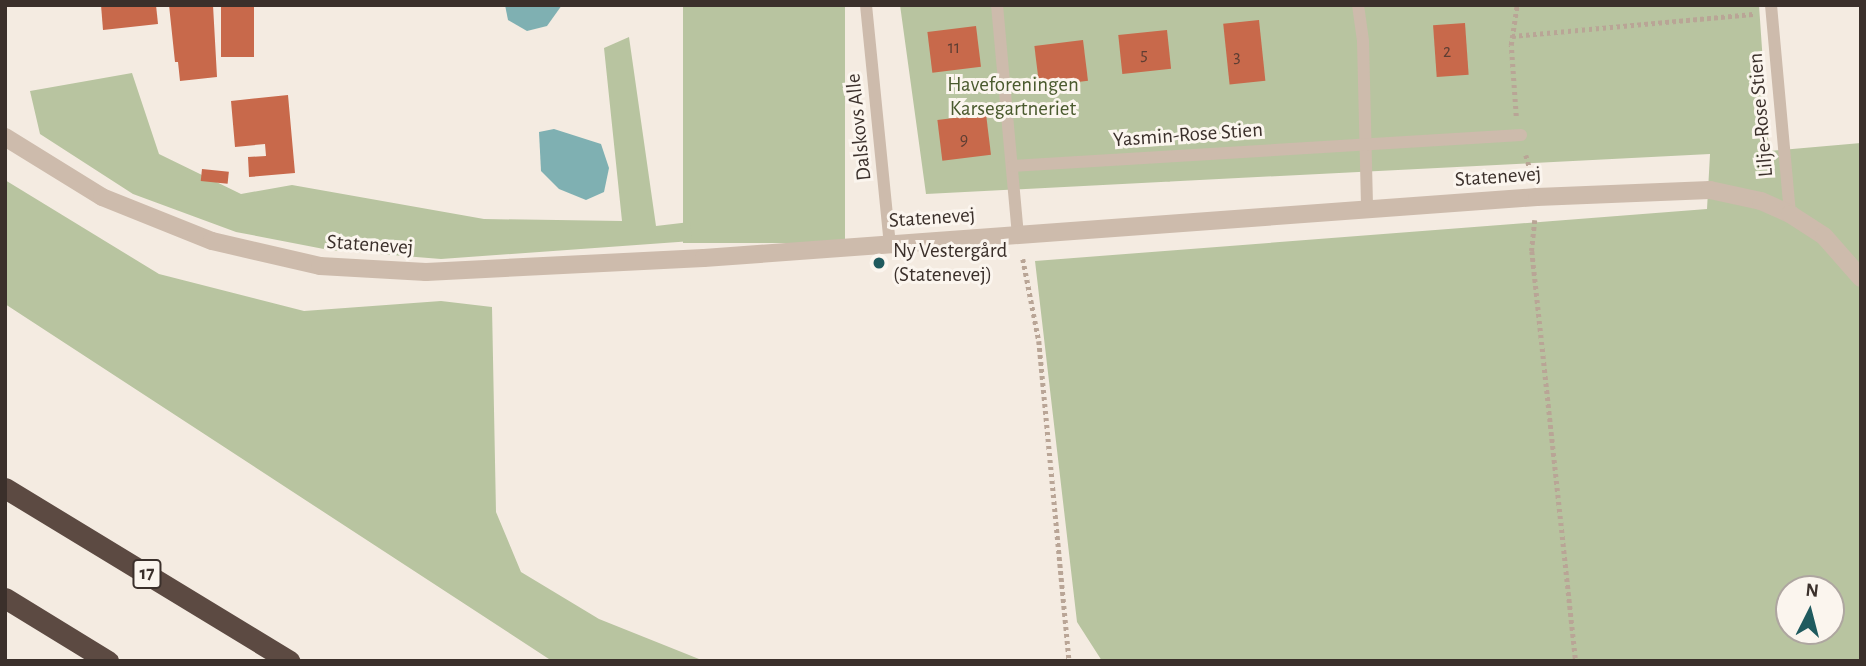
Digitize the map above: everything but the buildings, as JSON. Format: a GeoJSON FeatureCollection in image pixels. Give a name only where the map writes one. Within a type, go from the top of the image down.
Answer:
{"type":"FeatureCollection","features":[{"type":"Feature","properties":{"kind":"highway","name":"17"},"geometry":{"type":"LineString","coordinates":[[5,488],[289,661]]}},
{"type":"Feature","properties":{"kind":"highway"},"geometry":{"type":"LineString","coordinates":[[5,598],[108,661]]}},
{"type":"Feature","properties":{"kind":"street","name":"Statenevej"},"geometry":{"type":"LineString","coordinates":[[5,137],[102,197],[212,241],[320,266],[425,272],[890,244],[1537,197],[1710,190],[1760,201],[1790,214],[1824,236],[1861,278]]}},
{"type":"Feature","properties":{"kind":"lane","name":"Dalskovs Alle"},"geometry":{"type":"LineString","coordinates":[[866,5],[890,244]]}},
{"type":"Feature","properties":{"kind":"lane"},"geometry":{"type":"LineString","coordinates":[[997,5],[1018,234]]}},
{"type":"Feature","properties":{"kind":"lane"},"geometry":{"type":"LineString","coordinates":[[1358,5],[1363,41],[1367,209]]}},
{"type":"Feature","properties":{"kind":"lane","name":"Lilje-Rose Stien"},"geometry":{"type":"LineString","coordinates":[[1771,9],[1790,214]]}},
{"type":"Feature","properties":{"kind":"lane","name":"Yasmin-Rose Stien"},"geometry":{"type":"LineString","coordinates":[[1013,166],[1521,135]]}},
{"type":"Feature","properties":{"kind":"path"},"geometry":{"type":"LineString","coordinates":[[1517,5],[1512,36],[1513,103],[1537,197],[1532,251],[1576,661]]}},
{"type":"Feature","properties":{"kind":"path"},"geometry":{"type":"LineString","coordinates":[[1512,36],[1771,9]]}},
{"type":"Feature","properties":{"kind":"path"},"geometry":{"type":"LineString","coordinates":[[1018,234],[1039,341],[1069,661]]}},
{"type":"Feature","properties":{"kind":"green space"},"geometry":{"type":"Polygon","coordinates":[[[683,5],[845,5],[845,243],[683,243],[683,5]]]}},
{"type":"Feature","properties":{"kind":"green space","name":"Haveforeningen Karsegartneriet"},"geometry":{"type":"Polygon","coordinates":[[[900,5],[1759,5],[1769,151],[1861,143],[1861,661],[1102,661],[1077,622],[1035,261],[1707,209],[1710,154],[926,194],[900,5]]]}},
{"type":"Feature","properties":{"kind":"green space"},"geometry":{"type":"Polygon","coordinates":[[[629,37],[656,226],[690,222],[692,241],[441,259],[329,250],[236,232],[133,194],[40,134],[30,91],[132,73],[159,154],[241,194],[292,185],[484,219],[622,221],[604,48],[629,37]]]}},
{"type":"Feature","properties":{"kind":"green space"},"geometry":{"type":"Polygon","coordinates":[[[5,180],[159,274],[304,311],[441,301],[492,307],[496,512],[521,572],[599,619],[704,661],[552,661],[5,304],[5,180]]]}},
{"type":"Feature","properties":{"kind":"water"},"geometry":{"type":"Polygon","coordinates":[[[505,5],[562,5],[547,26],[527,31],[508,20],[505,5]]]}},
{"type":"Feature","properties":{"kind":"water"},"geometry":{"type":"Polygon","coordinates":[[[554,129],[601,144],[609,168],[604,192],[586,200],[559,189],[541,171],[539,132],[554,129]]]}},
{"type":"Feature","properties":{"kind":"place","name":"Ny Vestergård (Statenevej)"},"geometry":{"type":"Point","coordinates":[879,263]}}]}
